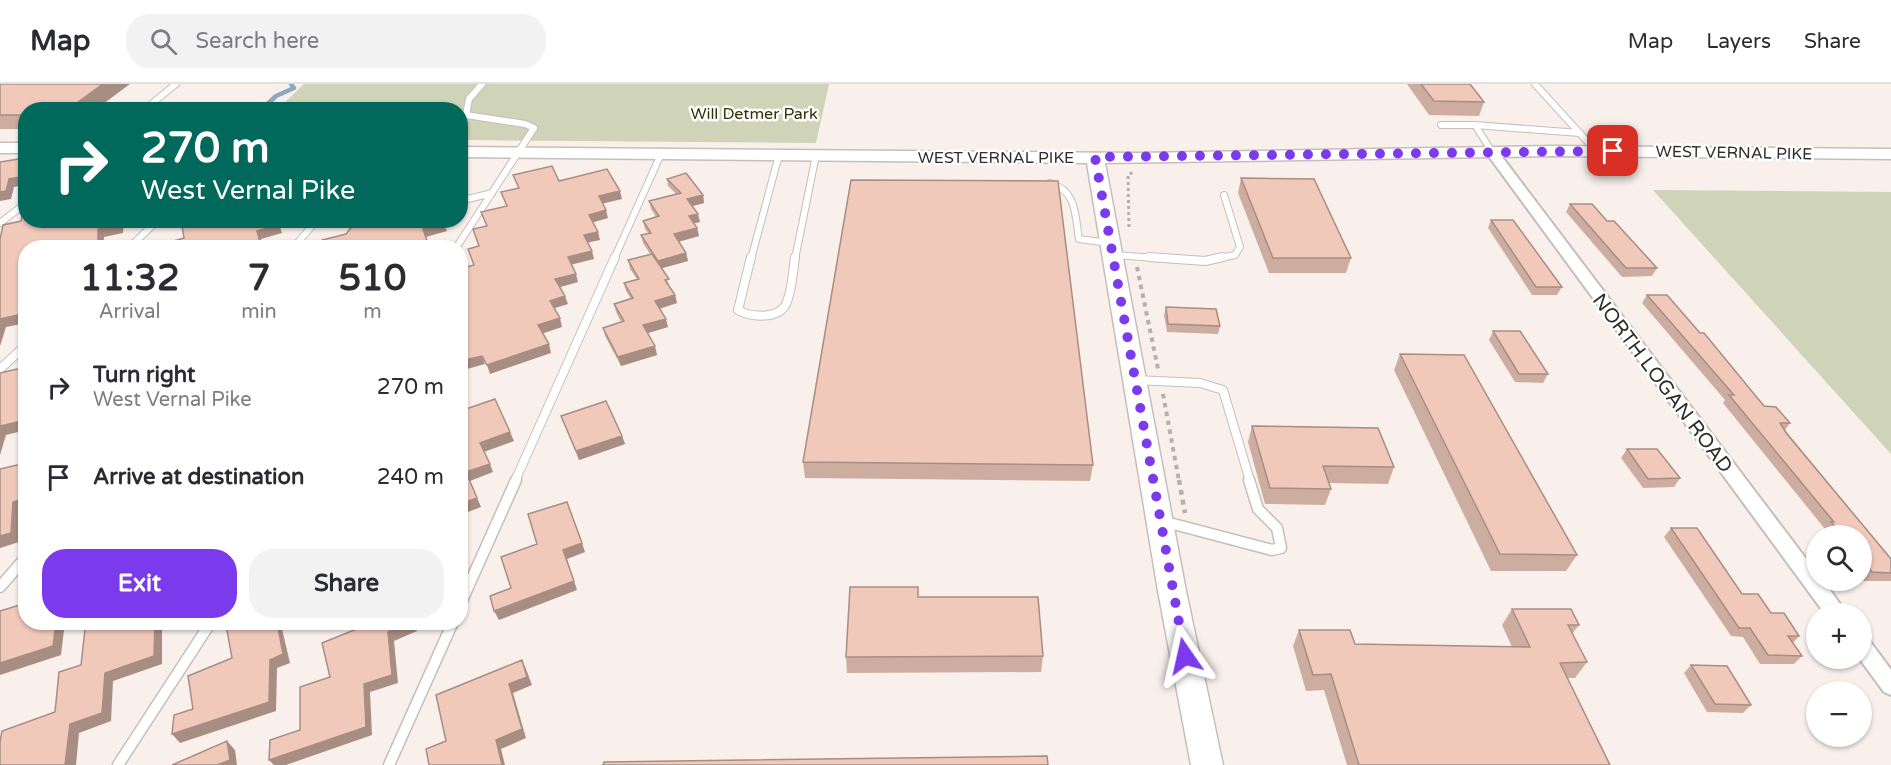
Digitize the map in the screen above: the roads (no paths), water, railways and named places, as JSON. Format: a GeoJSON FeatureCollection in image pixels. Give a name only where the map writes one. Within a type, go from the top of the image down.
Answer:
{"type":"FeatureCollection","features":[{"type":"Feature","properties":{"kind":"main road"},"geometry":{"type":"LineString","coordinates":[[0,148],[18,148]]}},
{"type":"Feature","properties":{"kind":"main road","name":"WEST VERNAL PIKE"},"geometry":{"type":"LineString","coordinates":[[468,152],[1095,157],[1596,151],[1891,154]]}},
{"type":"Feature","properties":{"kind":"main road"},"geometry":{"type":"LineString","coordinates":[[1095,157],[1160,520],[1207,765]]}},
{"type":"Feature","properties":{"kind":"street","name":"NORTH LOGAN ROAD"},"geometry":{"type":"LineString","coordinates":[[1491,152],[1829,603]]}},
{"type":"Feature","properties":{"kind":"street"},"geometry":{"type":"LineString","coordinates":[[1872,660],[1891,686]]}},
{"type":"Feature","properties":{"kind":"lane"},"geometry":{"type":"LineString","coordinates":[[154,102],[176,84]]}},
{"type":"Feature","properties":{"kind":"lane"},"geometry":{"type":"LineString","coordinates":[[468,104],[469,99],[482,84]]}},
{"type":"Feature","properties":{"kind":"lane"},"geometry":{"type":"LineString","coordinates":[[1535,84],[1596,151]]}},
{"type":"Feature","properties":{"kind":"lane"},"geometry":{"type":"LineString","coordinates":[[461,240],[534,128],[525,124],[468,115]]}},
{"type":"Feature","properties":{"kind":"lane"},"geometry":{"type":"LineString","coordinates":[[1442,125],[1475,125],[1580,133]]}},
{"type":"Feature","properties":{"kind":"lane"},"geometry":{"type":"LineString","coordinates":[[1475,125],[1491,152]]}},
{"type":"Feature","properties":{"kind":"lane"},"geometry":{"type":"LineString","coordinates":[[468,587],[661,154]]}},
{"type":"Feature","properties":{"kind":"lane"},"geometry":{"type":"LineString","coordinates":[[779,155],[738,305],[738,310],[744,314],[775,313],[786,304],[816,155]]}},
{"type":"Feature","properties":{"kind":"lane"},"geometry":{"type":"LineString","coordinates":[[1041,183],[1057,184],[1070,192],[1079,239],[1111,249],[1205,261],[1234,255],[1240,247],[1224,195]]}},
{"type":"Feature","properties":{"kind":"lane"},"geometry":{"type":"LineString","coordinates":[[468,199],[492,193]]}},
{"type":"Feature","properties":{"kind":"lane"},"geometry":{"type":"LineString","coordinates":[[0,223],[18,209]]}},
{"type":"Feature","properties":{"kind":"lane"},"geometry":{"type":"LineString","coordinates":[[137,240],[150,228]]}},
{"type":"Feature","properties":{"kind":"lane"},"geometry":{"type":"LineString","coordinates":[[300,240],[309,228]]}},
{"type":"Feature","properties":{"kind":"lane"},"geometry":{"type":"LineString","coordinates":[[0,369],[18,352]]}},
{"type":"Feature","properties":{"kind":"lane"},"geometry":{"type":"LineString","coordinates":[[1135,380],[1200,382],[1223,390],[1258,509],[1277,528],[1281,548],[1272,549],[1160,520]]}},
{"type":"Feature","properties":{"kind":"lane"},"geometry":{"type":"LineString","coordinates":[[0,586],[18,566]]}},
{"type":"Feature","properties":{"kind":"lane"},"geometry":{"type":"LineString","coordinates":[[118,765],[206,630]]}},
{"type":"Feature","properties":{"kind":"lane"},"geometry":{"type":"LineString","coordinates":[[389,765],[449,630]]}},
{"type":"Feature","properties":{"kind":"waterway"},"geometry":{"type":"LineString","coordinates":[[270,102],[276,96],[294,88],[291,84]]}},
{"type":"Feature","properties":{"kind":"park label","name":"Will Detmer Park"},"geometry":{"type":"Point","coordinates":[754,113]}}]}
